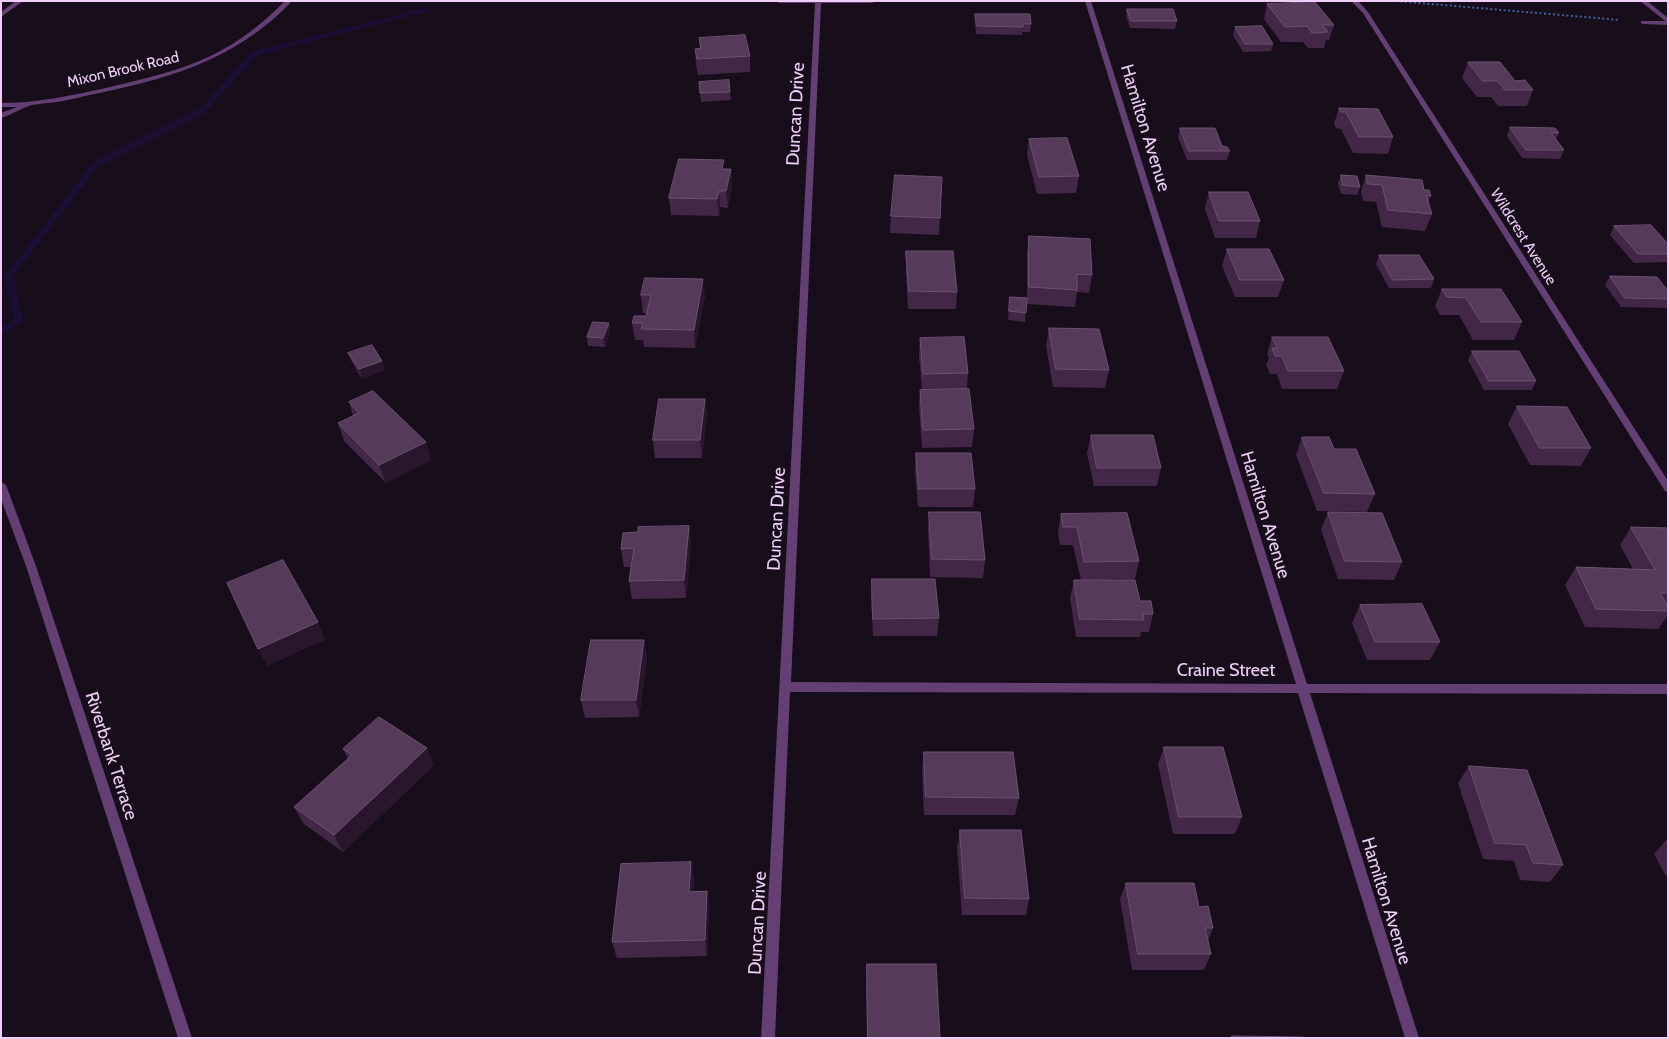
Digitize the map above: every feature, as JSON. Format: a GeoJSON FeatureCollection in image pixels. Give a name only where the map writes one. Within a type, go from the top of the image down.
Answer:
{"type":"FeatureCollection","features":[{"type":"Feature","properties":{"kind":"street"},"geometry":{"type":"LineString","coordinates":[[1,15],[20,1]]}},
{"type":"Feature","properties":{"kind":"street","name":"Mixon Brook Road"},"geometry":{"type":"LineString","coordinates":[[1,105],[32,103],[88,94],[159,78],[190,68],[243,42],[271,20],[289,1]]}},
{"type":"Feature","properties":{"kind":"street"},"geometry":{"type":"LineString","coordinates":[[779,1],[872,1]]}},
{"type":"Feature","properties":{"kind":"street","name":"Hamilton Avenue"},"geometry":{"type":"LineString","coordinates":[[1088,1],[1412,1038]]}},
{"type":"Feature","properties":{"kind":"street","name":"Wildcrest Avenue"},"geometry":{"type":"LineString","coordinates":[[1354,1],[1365,12],[1668,489]]}},
{"type":"Feature","properties":{"kind":"street"},"geometry":{"type":"LineString","coordinates":[[1643,1],[1668,22]]}},
{"type":"Feature","properties":{"kind":"street","name":"Duncan Drive"},"geometry":{"type":"LineString","coordinates":[[768,1038],[818,2]]}},
{"type":"Feature","properties":{"kind":"street"},"geometry":{"type":"LineString","coordinates":[[1643,22],[1668,22]]}},
{"type":"Feature","properties":{"kind":"street","name":"Mixon Brook Road"},"geometry":{"type":"LineString","coordinates":[[1,116],[32,103]]}},
{"type":"Feature","properties":{"kind":"street","name":"Riverbank Terrace"},"geometry":{"type":"LineString","coordinates":[[1,485],[31,566],[185,1038]]}},
{"type":"Feature","properties":{"kind":"street","name":"Craine Street"},"geometry":{"type":"LineString","coordinates":[[785,687],[1668,689]]}},
{"type":"Feature","properties":{"kind":"path"},"geometry":{"type":"LineString","coordinates":[[1396,1],[1643,22]]}},
{"type":"Feature","properties":{"kind":"building"},"geometry":{"type":"Polygon","coordinates":[[[1315,2],[1334,25],[1322,25],[1328,32],[1312,33],[1307,26],[1285,27],[1267,4],[1315,2]]]}},
{"type":"Feature","properties":{"kind":"building"},"geometry":{"type":"Polygon","coordinates":[[[1127,9],[1173,9],[1177,21],[1131,21],[1127,9]]]}},
{"type":"Feature","properties":{"kind":"building"},"geometry":{"type":"Polygon","coordinates":[[[975,14],[1030,14],[1031,24],[1023,24],[1023,27],[977,26],[975,14]]]}},
{"type":"Feature","properties":{"kind":"building"},"geometry":{"type":"Polygon","coordinates":[[[1262,26],[1273,44],[1245,44],[1235,27],[1262,26]]]}},
{"type":"Feature","properties":{"kind":"building"},"geometry":{"type":"Polygon","coordinates":[[[745,35],[750,56],[697,59],[695,49],[701,48],[699,38],[745,35]]]}},
{"type":"Feature","properties":{"kind":"building"},"geometry":{"type":"Polygon","coordinates":[[[1468,62],[1500,62],[1515,81],[1525,80],[1533,90],[1505,90],[1497,81],[1483,81],[1468,62]]]}},
{"type":"Feature","properties":{"kind":"building"},"geometry":{"type":"Polygon","coordinates":[[[729,80],[730,92],[700,93],[699,82],[729,80]]]}},
{"type":"Feature","properties":{"kind":"building"},"geometry":{"type":"Polygon","coordinates":[[[1339,108],[1378,109],[1393,137],[1359,137],[1346,112],[1341,112],[1339,108]]]}},
{"type":"Feature","properties":{"kind":"building"},"geometry":{"type":"Polygon","coordinates":[[[1510,127],[1555,128],[1559,133],[1551,133],[1564,150],[1526,150],[1510,127]]]}},
{"type":"Feature","properties":{"kind":"building"},"geometry":{"type":"Polygon","coordinates":[[[1180,128],[1215,128],[1222,146],[1227,147],[1230,151],[1189,151],[1180,128]]]}},
{"type":"Feature","properties":{"kind":"building"},"geometry":{"type":"Polygon","coordinates":[[[1067,138],[1079,176],[1039,177],[1029,139],[1067,138]]]}},
{"type":"Feature","properties":{"kind":"building"},"geometry":{"type":"Polygon","coordinates":[[[679,159],[724,160],[722,169],[731,169],[726,191],[719,191],[717,199],[669,198],[679,159]]]}},
{"type":"Feature","properties":{"kind":"building"},"geometry":{"type":"Polygon","coordinates":[[[895,175],[942,177],[940,218],[891,216],[895,175]]]}},
{"type":"Feature","properties":{"kind":"building"},"geometry":{"type":"Polygon","coordinates":[[[1341,175],[1357,176],[1360,187],[1343,185],[1341,175]]]}},
{"type":"Feature","properties":{"kind":"building"},"geometry":{"type":"Polygon","coordinates":[[[1366,175],[1422,180],[1424,190],[1429,190],[1431,196],[1426,195],[1432,214],[1388,210],[1382,185],[1368,184],[1366,175]]]}},
{"type":"Feature","properties":{"kind":"building"},"geometry":{"type":"Polygon","coordinates":[[[1209,192],[1248,192],[1260,221],[1219,221],[1209,192]]]}},
{"type":"Feature","properties":{"kind":"building"},"geometry":{"type":"Polygon","coordinates":[[[1651,225],[1668,244],[1668,254],[1638,254],[1614,226],[1651,225]]]}},
{"type":"Feature","properties":{"kind":"building"},"geometry":{"type":"Polygon","coordinates":[[[1029,236],[1090,239],[1092,275],[1077,274],[1077,290],[1029,287],[1029,236]]]}},
{"type":"Feature","properties":{"kind":"building"},"geometry":{"type":"Polygon","coordinates":[[[1227,249],[1269,249],[1284,280],[1240,280],[1227,249]]]}},
{"type":"Feature","properties":{"kind":"building"},"geometry":{"type":"Polygon","coordinates":[[[906,251],[953,251],[957,292],[909,291],[906,251]]]}},
{"type":"Feature","properties":{"kind":"building"},"geometry":{"type":"Polygon","coordinates":[[[1379,255],[1419,255],[1434,279],[1393,280],[1379,255]]]}},
{"type":"Feature","properties":{"kind":"building"},"geometry":{"type":"Polygon","coordinates":[[[1610,276],[1657,277],[1668,291],[1668,299],[1625,298],[1610,276]]]}},
{"type":"Feature","properties":{"kind":"building"},"geometry":{"type":"Polygon","coordinates":[[[645,278],[703,279],[694,330],[641,329],[643,323],[632,323],[634,316],[646,316],[651,295],[641,295],[645,278]]]}},
{"type":"Feature","properties":{"kind":"building"},"geometry":{"type":"Polygon","coordinates":[[[1442,289],[1501,289],[1522,322],[1481,322],[1466,298],[1447,297],[1442,289]]]}},
{"type":"Feature","properties":{"kind":"building"},"geometry":{"type":"Polygon","coordinates":[[[1010,297],[1027,298],[1026,313],[1009,311],[1010,297]]]}},
{"type":"Feature","properties":{"kind":"building"},"geometry":{"type":"Polygon","coordinates":[[[593,322],[609,323],[603,338],[587,337],[593,322]]]}},
{"type":"Feature","properties":{"kind":"building"},"geometry":{"type":"Polygon","coordinates":[[[1049,328],[1099,329],[1109,370],[1056,369],[1049,328]]]}},
{"type":"Feature","properties":{"kind":"building"},"geometry":{"type":"Polygon","coordinates":[[[964,337],[968,373],[923,374],[920,338],[964,337]]]}},
{"type":"Feature","properties":{"kind":"building"},"geometry":{"type":"Polygon","coordinates":[[[1272,337],[1328,337],[1344,371],[1288,371],[1282,356],[1275,356],[1272,348],[1277,348],[1272,337]]]}},
{"type":"Feature","properties":{"kind":"building"},"geometry":{"type":"Polygon","coordinates":[[[372,345],[382,361],[359,369],[348,353],[372,345]]]}},
{"type":"Feature","properties":{"kind":"building"},"geometry":{"type":"Polygon","coordinates":[[[1472,351],[1519,351],[1536,381],[1489,381],[1472,351]]]}},
{"type":"Feature","properties":{"kind":"building"},"geometry":{"type":"Polygon","coordinates":[[[969,389],[974,429],[923,430],[920,390],[969,389]]]}},
{"type":"Feature","properties":{"kind":"building"},"geometry":{"type":"Polygon","coordinates":[[[373,391],[426,442],[379,465],[338,423],[359,413],[349,402],[373,391]]]}},
{"type":"Feature","properties":{"kind":"building"},"geometry":{"type":"Polygon","coordinates":[[[659,399],[705,399],[700,440],[653,440],[659,399]]]}},
{"type":"Feature","properties":{"kind":"building"},"geometry":{"type":"Polygon","coordinates":[[[1517,406],[1567,407],[1591,448],[1540,448],[1517,406]]]}},
{"type":"Feature","properties":{"kind":"building"},"geometry":{"type":"Polygon","coordinates":[[[1091,435],[1153,435],[1161,468],[1097,468],[1091,435]]]}},
{"type":"Feature","properties":{"kind":"building"},"geometry":{"type":"Polygon","coordinates":[[[1302,437],[1329,437],[1334,449],[1356,449],[1375,494],[1324,493],[1302,437]]]}},
{"type":"Feature","properties":{"kind":"building"},"geometry":{"type":"Polygon","coordinates":[[[916,453],[971,453],[975,489],[919,489],[916,453]]]}},
{"type":"Feature","properties":{"kind":"building"},"geometry":{"type":"Polygon","coordinates":[[[929,512],[980,512],[985,560],[932,559],[929,512]]]}},
{"type":"Feature","properties":{"kind":"building"},"geometry":{"type":"Polygon","coordinates":[[[1328,512],[1382,513],[1402,562],[1345,561],[1328,512]]]}},
{"type":"Feature","properties":{"kind":"building"},"geometry":{"type":"Polygon","coordinates":[[[1127,513],[1139,561],[1084,562],[1077,527],[1063,527],[1061,514],[1127,513]]]}},
{"type":"Feature","properties":{"kind":"building"},"geometry":{"type":"Polygon","coordinates":[[[689,526],[684,580],[629,581],[634,548],[621,549],[623,533],[638,532],[638,527],[689,526]]]}},
{"type":"Feature","properties":{"kind":"building"},"geometry":{"type":"Polygon","coordinates":[[[1631,527],[1668,528],[1668,593],[1660,593],[1668,607],[1668,611],[1596,609],[1576,567],[1655,570],[1631,527]]]}},
{"type":"Feature","properties":{"kind":"building"},"geometry":{"type":"Polygon","coordinates":[[[283,560],[318,622],[258,649],[227,583],[283,560]]]}},
{"type":"Feature","properties":{"kind":"building"},"geometry":{"type":"Polygon","coordinates":[[[872,579],[935,579],[939,618],[873,619],[872,579]]]}},
{"type":"Feature","properties":{"kind":"building"},"geometry":{"type":"Polygon","coordinates":[[[1074,580],[1135,580],[1140,601],[1151,601],[1153,614],[1143,614],[1144,620],[1080,619],[1074,580]]]}},
{"type":"Feature","properties":{"kind":"building"},"geometry":{"type":"Polygon","coordinates":[[[1422,604],[1440,642],[1375,642],[1360,605],[1422,604]]]}},
{"type":"Feature","properties":{"kind":"building"},"geometry":{"type":"Polygon","coordinates":[[[591,640],[644,640],[636,700],[581,700],[591,640]]]}},
{"type":"Feature","properties":{"kind":"building"},"geometry":{"type":"Polygon","coordinates":[[[379,717],[427,748],[334,835],[294,807],[352,755],[343,749],[379,717]]]}},
{"type":"Feature","properties":{"kind":"building"},"geometry":{"type":"Polygon","coordinates":[[[1164,747],[1223,747],[1242,817],[1179,817],[1164,747]]]}},
{"type":"Feature","properties":{"kind":"building"},"geometry":{"type":"Polygon","coordinates":[[[924,752],[1013,752],[1019,798],[926,797],[924,752]]]}},
{"type":"Feature","properties":{"kind":"building"},"geometry":{"type":"Polygon","coordinates":[[[1469,766],[1527,770],[1563,865],[1533,863],[1526,845],[1495,843],[1469,766]]]}},
{"type":"Feature","properties":{"kind":"building"},"geometry":{"type":"Polygon","coordinates":[[[960,830],[1021,830],[1029,899],[965,898],[960,830]]]}},
{"type":"Feature","properties":{"kind":"building"},"geometry":{"type":"Polygon","coordinates":[[[691,862],[689,892],[707,891],[705,940],[612,942],[621,864],[691,862]]]}},
{"type":"Feature","properties":{"kind":"building"},"geometry":{"type":"Polygon","coordinates":[[[1126,883],[1194,883],[1199,907],[1208,906],[1213,928],[1205,928],[1211,954],[1138,954],[1126,883]]]}},
{"type":"Feature","properties":{"kind":"building"},"geometry":{"type":"Polygon","coordinates":[[[867,964],[936,964],[940,1038],[868,1038],[867,964]]]}},
{"type":"Feature","properties":{"kind":"building"},"geometry":{"type":"Polygon","coordinates":[[[1232,1036],[1303,1037],[1303,1038],[1232,1038],[1232,1036]]]}},
{"type":"Feature","properties":{"kind":"waterway"},"geometry":{"type":"LineString","coordinates":[[1,332],[18,321],[9,276],[96,164],[202,111],[255,53],[423,10]]}}]}
